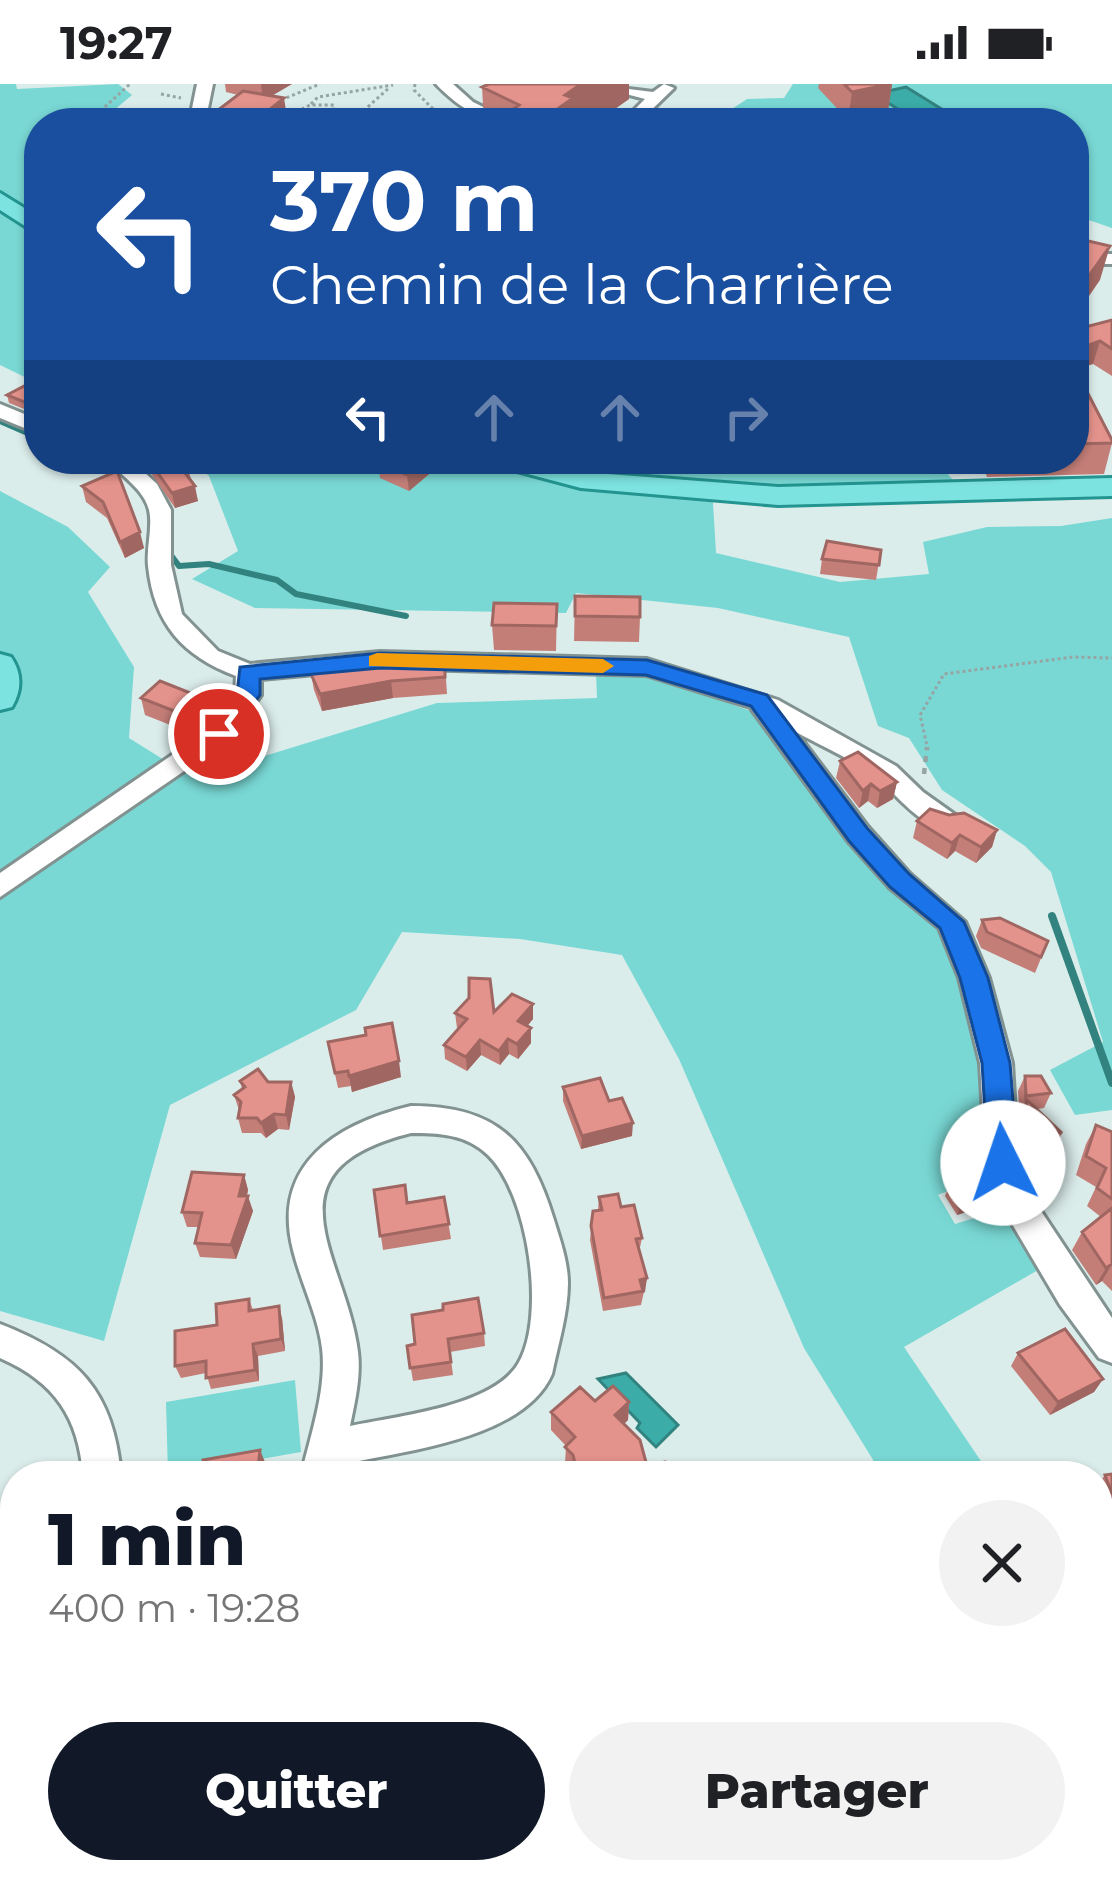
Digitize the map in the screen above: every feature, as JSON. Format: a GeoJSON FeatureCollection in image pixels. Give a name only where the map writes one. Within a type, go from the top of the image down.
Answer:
{"type":"FeatureCollection","features":[{"type":"Feature","properties":{"kind":"main road"},"geometry":{"type":"LineString","coordinates":[[559,474],[661,489],[778,496],[1112,488]]}},
{"type":"Feature","properties":{"kind":"main road"},"geometry":{"type":"LineString","coordinates":[[0,664],[4,686],[0,699]]}},
{"type":"Feature","properties":{"kind":"street"},"geometry":{"type":"LineString","coordinates":[[444,84],[476,108]]}},
{"type":"Feature","properties":{"kind":"street"},"geometry":{"type":"LineString","coordinates":[[596,84],[656,97]]}},
{"type":"Feature","properties":{"kind":"street"},"geometry":{"type":"LineString","coordinates":[[645,108],[670,84]]}},
{"type":"Feature","properties":{"kind":"street"},"geometry":{"type":"LineString","coordinates":[[134,474],[160,510],[159,565],[171,616],[209,657],[248,672],[380,660],[647,668],[759,701],[887,772],[913,800],[947,819]]}},
{"type":"Feature","properties":{"kind":"street"},"geometry":{"type":"LineString","coordinates":[[0,887],[219,734],[248,695],[248,672]]}},
{"type":"Feature","properties":{"kind":"street"},"geometry":{"type":"LineString","coordinates":[[759,701],[858,834],[899,881],[951,922],[974,978],[996,1063],[1003,1163],[1016,1202],[1072,1294],[1112,1346]]}},
{"type":"Feature","properties":{"kind":"street"},"geometry":{"type":"LineString","coordinates":[[323,1461],[340,1352],[306,1232],[307,1192],[344,1144],[391,1123],[439,1117],[495,1138],[520,1171],[552,1280],[534,1374],[484,1414],[330,1461]]}},
{"type":"Feature","properties":{"kind":"street"},"geometry":{"type":"LineString","coordinates":[[0,1341],[67,1376],[101,1439],[102,1461]]}},
{"type":"Feature","properties":{"kind":"path"},"geometry":{"type":"LineString","coordinates":[[103,108],[130,84]]}},
{"type":"Feature","properties":{"kind":"path"},"geometry":{"type":"LineString","coordinates":[[271,102],[319,84],[318,97]]}},
{"type":"Feature","properties":{"kind":"path"},"geometry":{"type":"LineString","coordinates":[[301,108],[318,97],[393,84]]}},
{"type":"Feature","properties":{"kind":"path"},"geometry":{"type":"LineString","coordinates":[[367,108],[393,84]]}},
{"type":"Feature","properties":{"kind":"path"},"geometry":{"type":"LineString","coordinates":[[415,84],[414,90],[431,108]]}},
{"type":"Feature","properties":{"kind":"path"},"geometry":{"type":"LineString","coordinates":[[161,94],[181,98]]}},
{"type":"Feature","properties":{"kind":"path"},"geometry":{"type":"LineString","coordinates":[[295,95],[334,108]]}},
{"type":"Feature","properties":{"kind":"path"},"geometry":{"type":"LineString","coordinates":[[266,97],[280,100]]}},
{"type":"Feature","properties":{"kind":"path"},"geometry":{"type":"LineString","coordinates":[[935,474],[958,492]]}},
{"type":"Feature","properties":{"kind":"path"},"geometry":{"type":"LineString","coordinates":[[913,800],[923,784],[928,750],[920,715],[944,674],[1073,657],[1112,658]]}},
{"type":"Feature","properties":{"kind":"shaded area"},"geometry":{"type":"Polygon","coordinates":[[[0,84],[16,84],[17,89],[118,84],[132,95],[117,108],[24,108],[24,377],[0,365],[0,84]]]}},
{"type":"Feature","properties":{"kind":"shaded area"},"geometry":{"type":"Polygon","coordinates":[[[793,84],[1112,84],[1112,228],[1089,220],[1089,108],[734,108],[747,99],[784,98],[793,84]]]}},
{"type":"Feature","properties":{"kind":"shaded area"},"geometry":{"type":"Polygon","coordinates":[[[906,87],[940,108],[896,108],[874,94],[906,87]]]}},
{"type":"Feature","properties":{"kind":"shaded area"},"geometry":{"type":"Polygon","coordinates":[[[948,474],[955,482],[712,486],[716,553],[840,582],[929,574],[923,542],[987,527],[1061,526],[1112,518],[1112,1110],[1075,1115],[1050,1070],[1103,1042],[1051,872],[1025,846],[942,790],[909,738],[878,726],[849,637],[718,608],[576,593],[566,613],[255,608],[192,579],[238,551],[209,476],[948,474]]]}},
{"type":"Feature","properties":{"kind":"shaded area"},"geometry":{"type":"Polygon","coordinates":[[[0,491],[68,527],[110,567],[88,592],[134,667],[129,738],[193,778],[437,703],[597,698],[596,672],[650,674],[753,712],[944,926],[985,1056],[995,1171],[938,1195],[955,1224],[1010,1207],[1038,1270],[904,1347],[981,1461],[874,1461],[804,1348],[679,1059],[622,955],[520,939],[402,932],[356,1010],[170,1105],[104,1341],[0,1311],[0,491]]]}},
{"type":"Feature","properties":{"kind":"shaded area"},"geometry":{"type":"Polygon","coordinates":[[[626,1373],[678,1425],[656,1447],[598,1379],[626,1373]]]}},
{"type":"Feature","properties":{"kind":"shaded area"},"geometry":{"type":"Polygon","coordinates":[[[295,1380],[301,1452],[249,1461],[168,1461],[166,1402],[295,1380]]]}},
{"type":"Feature","properties":{"kind":"building"},"geometry":{"type":"Polygon","coordinates":[[[581,84],[565,95],[573,98],[559,108],[515,108],[519,105],[482,87],[581,84]]]}},
{"type":"Feature","properties":{"kind":"building"},"geometry":{"type":"Polygon","coordinates":[[[844,84],[890,84],[852,92],[844,84]]]}},
{"type":"Feature","properties":{"kind":"building"},"geometry":{"type":"Polygon","coordinates":[[[243,91],[284,98],[272,108],[221,108],[243,91]]]}},
{"type":"Feature","properties":{"kind":"building"},"geometry":{"type":"Polygon","coordinates":[[[1089,241],[1110,246],[1089,276],[1089,241]]]}},
{"type":"Feature","properties":{"kind":"building"},"geometry":{"type":"Polygon","coordinates":[[[1112,320],[1112,349],[1100,341],[1089,345],[1089,326],[1112,320]]]}},
{"type":"Feature","properties":{"kind":"building"},"geometry":{"type":"Polygon","coordinates":[[[24,386],[24,402],[7,395],[24,386]]]}},
{"type":"Feature","properties":{"kind":"building"},"geometry":{"type":"Polygon","coordinates":[[[1089,395],[1112,440],[1089,444],[1089,395]]]}},
{"type":"Feature","properties":{"kind":"building"},"geometry":{"type":"Polygon","coordinates":[[[118,474],[140,532],[120,542],[103,502],[82,486],[118,474]]]}},
{"type":"Feature","properties":{"kind":"building"},"geometry":{"type":"Polygon","coordinates":[[[159,474],[186,474],[195,486],[172,493],[159,474]]]}},
{"type":"Feature","properties":{"kind":"building"},"geometry":{"type":"Polygon","coordinates":[[[827,541],[881,550],[879,565],[822,559],[827,541]]]}},
{"type":"Feature","properties":{"kind":"building"},"geometry":{"type":"Polygon","coordinates":[[[575,596],[640,597],[640,617],[575,616],[575,596]]]}},
{"type":"Feature","properties":{"kind":"building"},"geometry":{"type":"Polygon","coordinates":[[[494,603],[557,604],[556,626],[492,625],[494,603]]]}},
{"type":"Feature","properties":{"kind":"building"},"geometry":{"type":"Polygon","coordinates":[[[365,661],[445,663],[445,677],[320,694],[311,674],[365,661]]]}},
{"type":"Feature","properties":{"kind":"building"},"geometry":{"type":"Polygon","coordinates":[[[160,681],[193,694],[174,711],[141,698],[160,681]]]}},
{"type":"Feature","properties":{"kind":"building"},"geometry":{"type":"Polygon","coordinates":[[[858,752],[897,782],[880,791],[871,784],[863,791],[840,761],[858,752]]]}},
{"type":"Feature","properties":{"kind":"building"},"geometry":{"type":"Polygon","coordinates":[[[930,809],[949,815],[964,813],[997,830],[981,847],[960,835],[952,843],[917,821],[930,809]]]}},
{"type":"Feature","properties":{"kind":"building"},"geometry":{"type":"Polygon","coordinates":[[[1000,918],[1048,941],[1041,957],[987,932],[982,920],[1000,918]]]}},
{"type":"Feature","properties":{"kind":"building"},"geometry":{"type":"Polygon","coordinates":[[[469,978],[490,979],[494,1012],[512,994],[533,1004],[518,1021],[531,1028],[517,1044],[508,1039],[499,1051],[480,1040],[466,1057],[444,1045],[467,1019],[455,1013],[469,998],[469,978]]]}},
{"type":"Feature","properties":{"kind":"building"},"geometry":{"type":"Polygon","coordinates":[[[392,1023],[399,1061],[349,1076],[348,1071],[335,1073],[328,1042],[366,1035],[365,1028],[392,1023]]]}},
{"type":"Feature","properties":{"kind":"building"},"geometry":{"type":"Polygon","coordinates":[[[258,1069],[268,1082],[291,1082],[286,1115],[274,1114],[261,1123],[257,1118],[238,1118],[241,1102],[234,1095],[245,1087],[240,1081],[258,1069]]]}},
{"type":"Feature","properties":{"kind":"building"},"geometry":{"type":"Polygon","coordinates":[[[1025,1076],[1041,1076],[1051,1093],[1026,1096],[1025,1076]]]}},
{"type":"Feature","properties":{"kind":"building"},"geometry":{"type":"Polygon","coordinates":[[[600,1078],[609,1101],[622,1098],[633,1123],[582,1136],[563,1087],[600,1078]]]}},
{"type":"Feature","properties":{"kind":"building"},"geometry":{"type":"Polygon","coordinates":[[[1026,1099],[1062,1133],[1028,1124],[1026,1099]]]}},
{"type":"Feature","properties":{"kind":"building"},"geometry":{"type":"Polygon","coordinates":[[[1096,1125],[1112,1132],[1112,1199],[1097,1188],[1106,1168],[1086,1156],[1096,1125]]]}},
{"type":"Feature","properties":{"kind":"building"},"geometry":{"type":"Polygon","coordinates":[[[192,1172],[244,1175],[239,1196],[248,1196],[231,1245],[195,1243],[202,1213],[182,1212],[192,1172]]]}},
{"type":"Feature","properties":{"kind":"building"},"geometry":{"type":"Polygon","coordinates":[[[971,1181],[984,1199],[960,1208],[948,1189],[971,1181]]]}},
{"type":"Feature","properties":{"kind":"building"},"geometry":{"type":"Polygon","coordinates":[[[405,1185],[407,1203],[444,1197],[449,1224],[380,1236],[374,1190],[405,1185]]]}},
{"type":"Feature","properties":{"kind":"building"},"geometry":{"type":"Polygon","coordinates":[[[618,1194],[621,1207],[634,1205],[642,1238],[636,1239],[647,1278],[640,1280],[643,1291],[604,1298],[591,1226],[593,1211],[602,1210],[599,1197],[618,1194]]]}},
{"type":"Feature","properties":{"kind":"building"},"geometry":{"type":"Polygon","coordinates":[[[1112,1208],[1112,1264],[1106,1268],[1082,1232],[1112,1208]]]}},
{"type":"Feature","properties":{"kind":"building"},"geometry":{"type":"Polygon","coordinates":[[[478,1298],[484,1333],[448,1339],[451,1362],[410,1368],[407,1346],[415,1344],[412,1315],[478,1298]]]}},
{"type":"Feature","properties":{"kind":"building"},"geometry":{"type":"Polygon","coordinates":[[[249,1299],[249,1311],[279,1306],[281,1339],[253,1344],[255,1370],[206,1378],[206,1361],[175,1366],[175,1331],[217,1325],[216,1304],[249,1299]]]}},
{"type":"Feature","properties":{"kind":"building"},"geometry":{"type":"Polygon","coordinates":[[[1065,1329],[1103,1379],[1058,1402],[1018,1353],[1065,1329]]]}},
{"type":"Feature","properties":{"kind":"building"},"geometry":{"type":"Polygon","coordinates":[[[613,1386],[629,1402],[615,1415],[640,1440],[646,1461],[574,1461],[565,1447],[575,1437],[551,1412],[580,1387],[595,1401],[613,1386]]]}},
{"type":"Feature","properties":{"kind":"building"},"geometry":{"type":"Polygon","coordinates":[[[260,1450],[259,1461],[203,1460],[260,1450]]]}},
{"type":"Feature","properties":{"kind":"waterway"},"geometry":{"type":"LineString","coordinates":[[0,421],[24,431]]}},
{"type":"Feature","properties":{"kind":"waterway"},"geometry":{"type":"LineString","coordinates":[[169,510],[170,554],[179,566],[209,564],[277,580],[296,594],[406,616]]}},
{"type":"Feature","properties":{"kind":"waterway"},"geometry":{"type":"LineString","coordinates":[[1052,916],[1112,1083]]}},
{"type":"Feature","properties":{"kind":"slow traffic"},"geometry":{"type":"LineString","coordinates":[[377,661],[603,666]]}},
{"type":"Feature","properties":{"kind":"route"},"geometry":{"type":"LineString","coordinates":[[219,734],[248,695],[248,672],[380,660],[647,668],[759,701],[858,834],[899,881],[951,922],[974,978],[996,1063],[1003,1163]]}}]}
